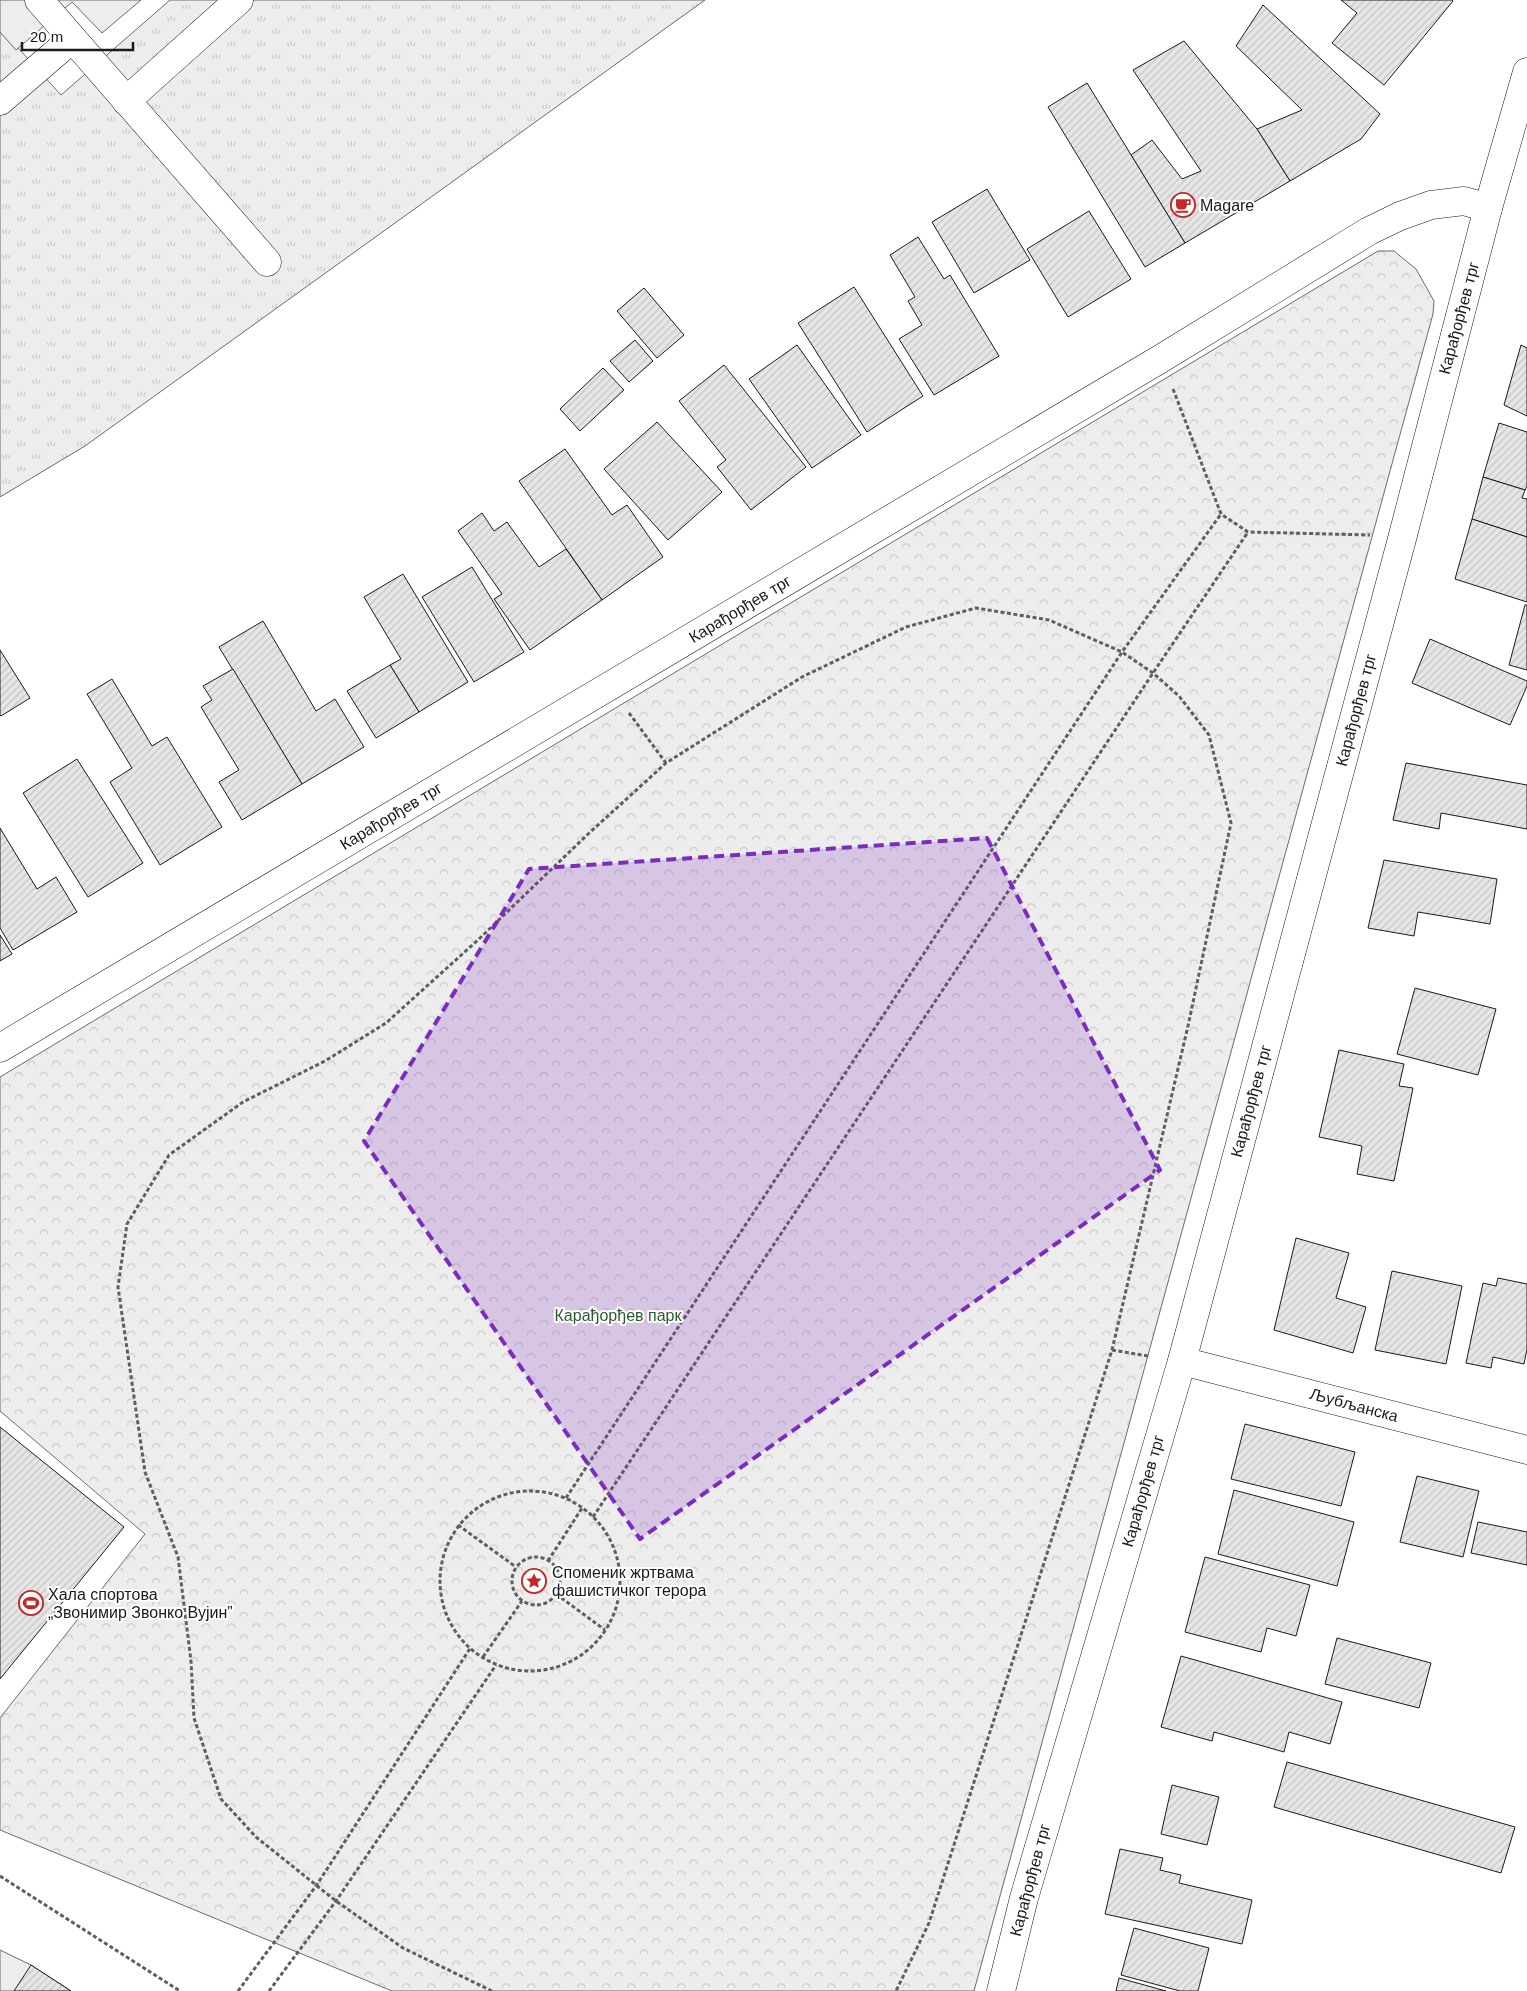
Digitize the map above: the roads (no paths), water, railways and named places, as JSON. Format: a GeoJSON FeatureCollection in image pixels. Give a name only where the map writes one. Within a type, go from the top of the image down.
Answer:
{"type":"FeatureCollection","features":[{"type":"Feature","properties":{"kind":"street"},"geometry":{"type":"LineString","coordinates":[[39,0],[267,262]]}},
{"type":"Feature","properties":{"kind":"street"},"geometry":{"type":"LineString","coordinates":[[126,101],[239,0]]}},
{"type":"Feature","properties":{"kind":"street"},"geometry":{"type":"LineString","coordinates":[[0,101],[72,39]]}},
{"type":"Feature","properties":{"kind":"street","name":"Карађорђев трг"},"geometry":{"type":"LineString","coordinates":[[1001,1991],[1024,1898],[1182,1361],[1403,535],[1488,208],[1527,72]]}},
{"type":"Feature","properties":{"kind":"street","name":"Карађорђев трг"},"geometry":{"type":"LineString","coordinates":[[0,1048],[1162,358],[1369,231],[1400,216],[1431,205],[1464,201],[1488,208]]}},
{"type":"Feature","properties":{"kind":"street","name":"Љубљанска"},"geometry":{"type":"LineString","coordinates":[[1182,1361],[1527,1450]]}},
{"type":"Feature","properties":{"kind":"place","name":"Magare"},"geometry":{"type":"Point","coordinates":[1183,205]}},
{"type":"Feature","properties":{"kind":"place","name":"Споменик жртвама фашистичког терора"},"geometry":{"type":"Point","coordinates":[534,1581]}},
{"type":"Feature","properties":{"kind":"place","name":"Хала спортова „Звонимир Звонко Вујин”"},"geometry":{"type":"Point","coordinates":[31,1603]}},
{"type":"Feature","properties":{"kind":"park label","name":"Карађорђев парк"},"geometry":{"type":"Point","coordinates":[618,1315]}}]}
